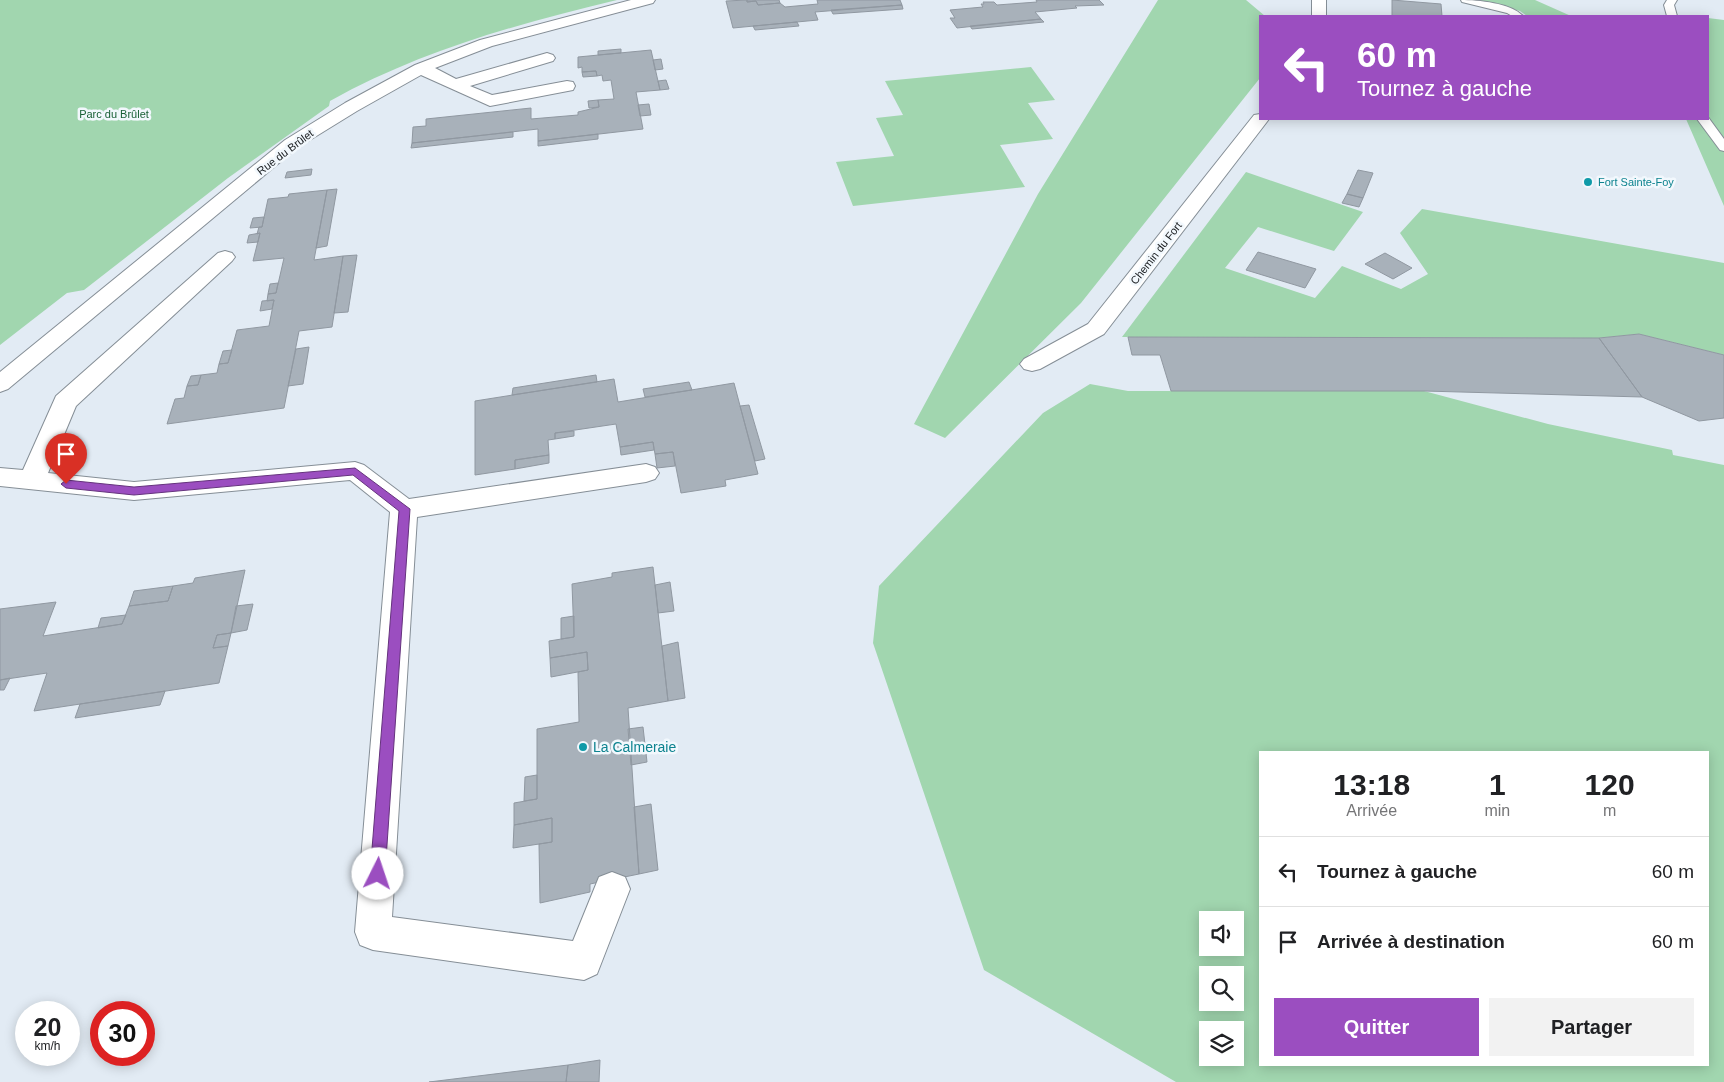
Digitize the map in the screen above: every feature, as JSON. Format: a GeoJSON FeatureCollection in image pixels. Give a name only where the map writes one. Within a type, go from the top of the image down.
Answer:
{"type":"FeatureCollection","features":[{"type":"Feature","properties":{"kind":"street","name":"Rue du Brûlet"},"geometry":{"type":"LineString","coordinates":[[0,384],[292,144],[351,107],[421,68],[486,43],[648,0]]}},
{"type":"Feature","properties":{"kind":"street"},"geometry":{"type":"LineString","coordinates":[[1319,0],[1319,15]]}},
{"type":"Feature","properties":{"kind":"street"},"geometry":{"type":"LineString","coordinates":[[454,85],[547,58]]}},
{"type":"Feature","properties":{"kind":"street"},"geometry":{"type":"LineString","coordinates":[[421,68],[490,101],[567,86]]}},
{"type":"Feature","properties":{"kind":"street","name":"Chemin du Fort"},"geometry":{"type":"LineString","coordinates":[[1032,364],[1096,329],[1259,120]]}},
{"type":"Feature","properties":{"kind":"street"},"geometry":{"type":"LineString","coordinates":[[32,480],[65,402],[225,257]]}},
{"type":"Feature","properties":{"kind":"street"},"geometry":{"type":"LineString","coordinates":[[0,477],[134,491],[355,472],[404,509],[646,473]]}},
{"type":"Feature","properties":{"kind":"street"},"geometry":{"type":"LineString","coordinates":[[404,509],[373,932],[584,961],[612,889]]}},
{"type":"Feature","properties":{"kind":"lane"},"geometry":{"type":"LineString","coordinates":[[1466,0],[1511,11],[1517,15]]}},
{"type":"Feature","properties":{"kind":"lane"},"geometry":{"type":"LineString","coordinates":[[1672,0],[1669,5],[1672,15]]}},
{"type":"Feature","properties":{"kind":"lane"},"geometry":{"type":"LineString","coordinates":[[1704,120],[1724,147]]}},
{"type":"Feature","properties":{"kind":"green space","name":"Parc du Brûlet"},"geometry":{"type":"Polygon","coordinates":[[[0,0],[617,0],[506,29],[434,53],[364,83],[330,101],[329,106],[228,178],[84,290],[67,293],[0,345],[0,0]]]}},
{"type":"Feature","properties":{"kind":"green space"},"geometry":{"type":"Polygon","coordinates":[[[1158,0],[1246,0],[1264,15],[1259,15],[1259,79],[1081,303],[945,438],[914,424],[1038,194],[1158,0]]]}},
{"type":"Feature","properties":{"kind":"green space"},"geometry":{"type":"Polygon","coordinates":[[[1477,0],[1535,0],[1569,15],[1526,15],[1520,11],[1477,0]]]}},
{"type":"Feature","properties":{"kind":"green space"},"geometry":{"type":"Polygon","coordinates":[[[1709,18],[1724,20],[1724,206],[1686,120],[1709,120],[1709,18]]]}},
{"type":"Feature","properties":{"kind":"green space"},"geometry":{"type":"Polygon","coordinates":[[[1031,67],[1055,100],[1028,103],[1053,139],[1000,145],[1025,187],[853,206],[836,162],[894,156],[876,118],[903,115],[885,81],[1031,67]]]}},
{"type":"Feature","properties":{"kind":"green space"},"geometry":{"type":"Polygon","coordinates":[[[1246,172],[1363,212],[1334,251],[1258,227],[1225,268],[1315,298],[1342,266],[1401,289],[1428,274],[1400,233],[1422,209],[1724,263],[1724,355],[1639,334],[1599,338],[1122,337],[1246,172]]]}},
{"type":"Feature","properties":{"kind":"green space"},"geometry":{"type":"Polygon","coordinates":[[[1090,384],[1128,391],[1424,391],[1548,424],[1672,450],[1673,455],[1724,465],[1724,1082],[1176,1082],[984,970],[873,643],[879,586],[1043,413],[1090,384]]]}},
{"type":"Feature","properties":{"kind":"building"},"geometry":{"type":"Polygon","coordinates":[[[747,0],[747,2],[756,1],[758,5],[780,3],[785,7],[818,4],[817,0],[900,0],[902,5],[815,12],[818,20],[733,28],[726,1],[747,0]]]}},
{"type":"Feature","properties":{"kind":"building"},"geometry":{"type":"Polygon","coordinates":[[[747,0],[779,0],[780,3],[758,5],[756,1],[747,2],[747,0]]]}},
{"type":"Feature","properties":{"kind":"building"},"geometry":{"type":"Polygon","coordinates":[[[1036,0],[1099,0],[1104,5],[1075,6],[1077,8],[1035,12],[1041,19],[957,28],[950,18],[955,18],[950,10],[983,7],[981,4],[984,4],[983,2],[994,2],[997,5],[1037,2],[1036,0]]]}},
{"type":"Feature","properties":{"kind":"building"},"geometry":{"type":"Polygon","coordinates":[[[1392,0],[1441,4],[1442,15],[1392,15],[1392,0]]]}},
{"type":"Feature","properties":{"kind":"building"},"geometry":{"type":"Polygon","coordinates":[[[902,5],[903,9],[833,14],[831,10],[902,5]]]}},
{"type":"Feature","properties":{"kind":"building"},"geometry":{"type":"Polygon","coordinates":[[[1041,19],[1044,22],[972,29],[970,26],[1041,19]]]}},
{"type":"Feature","properties":{"kind":"building"},"geometry":{"type":"Polygon","coordinates":[[[797,22],[799,26],[755,30],[753,26],[797,22]]]}},
{"type":"Feature","properties":{"kind":"building"},"geometry":{"type":"Polygon","coordinates":[[[621,49],[621,53],[598,55],[598,51],[621,49]]]}},
{"type":"Feature","properties":{"kind":"building"},"geometry":{"type":"Polygon","coordinates":[[[651,50],[660,90],[636,92],[643,129],[538,141],[538,129],[412,143],[413,127],[426,126],[426,119],[531,108],[531,119],[578,115],[578,112],[599,107],[598,100],[614,99],[611,80],[603,81],[602,75],[597,76],[596,71],[582,72],[582,67],[578,68],[578,57],[651,50]]]}},
{"type":"Feature","properties":{"kind":"building"},"geometry":{"type":"Polygon","coordinates":[[[661,59],[663,69],[655,70],[653,60],[661,59]]]}},
{"type":"Feature","properties":{"kind":"building"},"geometry":{"type":"Polygon","coordinates":[[[596,71],[597,76],[583,77],[582,72],[596,71]]]}},
{"type":"Feature","properties":{"kind":"building"},"geometry":{"type":"Polygon","coordinates":[[[666,80],[669,89],[660,90],[658,81],[666,80]]]}},
{"type":"Feature","properties":{"kind":"building"},"geometry":{"type":"Polygon","coordinates":[[[598,100],[599,107],[589,108],[588,101],[598,100]]]}},
{"type":"Feature","properties":{"kind":"building"},"geometry":{"type":"Polygon","coordinates":[[[649,104],[651,115],[640,116],[638,105],[649,104]]]}},
{"type":"Feature","properties":{"kind":"building"},"geometry":{"type":"Polygon","coordinates":[[[513,132],[513,137],[411,148],[412,143],[513,132]]]}},
{"type":"Feature","properties":{"kind":"building"},"geometry":{"type":"Polygon","coordinates":[[[598,134],[598,139],[538,146],[538,141],[598,134]]]}},
{"type":"Feature","properties":{"kind":"building"},"geometry":{"type":"Polygon","coordinates":[[[312,169],[311,175],[285,178],[287,172],[312,169]]]}},
{"type":"Feature","properties":{"kind":"building"},"geometry":{"type":"Polygon","coordinates":[[[1358,170],[1373,173],[1363,198],[1347,194],[1358,170]]]}},
{"type":"Feature","properties":{"kind":"building"},"geometry":{"type":"Polygon","coordinates":[[[337,189],[327,246],[316,248],[327,190],[337,189]]]}},
{"type":"Feature","properties":{"kind":"building"},"geometry":{"type":"Polygon","coordinates":[[[327,190],[314,260],[343,256],[332,327],[299,331],[284,408],[167,424],[175,399],[184,398],[187,386],[198,385],[201,375],[217,373],[219,364],[228,363],[237,330],[269,326],[274,300],[267,301],[268,294],[276,293],[284,258],[253,261],[260,233],[257,234],[259,227],[262,227],[268,199],[288,197],[289,194],[327,190]]]}},
{"type":"Feature","properties":{"kind":"building"},"geometry":{"type":"Polygon","coordinates":[[[1347,194],[1363,198],[1359,207],[1342,203],[1347,194]]]}},
{"type":"Feature","properties":{"kind":"building"},"geometry":{"type":"Polygon","coordinates":[[[264,217],[262,227],[250,228],[253,218],[264,217]]]}},
{"type":"Feature","properties":{"kind":"building"},"geometry":{"type":"Polygon","coordinates":[[[260,233],[258,242],[247,243],[249,235],[260,233]]]}},
{"type":"Feature","properties":{"kind":"building"},"geometry":{"type":"Polygon","coordinates":[[[1258,252],[1316,269],[1305,288],[1246,270],[1258,252]]]}},
{"type":"Feature","properties":{"kind":"building"},"geometry":{"type":"Polygon","coordinates":[[[1385,253],[1412,268],[1393,279],[1365,264],[1385,253]]]}},
{"type":"Feature","properties":{"kind":"building"},"geometry":{"type":"Polygon","coordinates":[[[357,255],[348,312],[334,313],[343,256],[357,255]]]}},
{"type":"Feature","properties":{"kind":"building"},"geometry":{"type":"Polygon","coordinates":[[[278,283],[276,293],[268,294],[270,284],[278,283]]]}},
{"type":"Feature","properties":{"kind":"building"},"geometry":{"type":"Polygon","coordinates":[[[274,300],[272,309],[260,311],[262,301],[274,300]]]}},
{"type":"Feature","properties":{"kind":"building"},"geometry":{"type":"Polygon","coordinates":[[[1639,334],[1724,355],[1724,418],[1699,421],[1642,397],[1599,338],[1639,334]]]}},
{"type":"Feature","properties":{"kind":"building"},"geometry":{"type":"Polygon","coordinates":[[[1128,337],[1599,338],[1642,397],[1424,391],[1171,391],[1160,355],[1132,355],[1128,337]]]}},
{"type":"Feature","properties":{"kind":"building"},"geometry":{"type":"Polygon","coordinates":[[[309,347],[303,384],[288,386],[296,349],[309,347]]]}},
{"type":"Feature","properties":{"kind":"building"},"geometry":{"type":"Polygon","coordinates":[[[232,350],[228,363],[219,364],[223,351],[232,350]]]}},
{"type":"Feature","properties":{"kind":"building"},"geometry":{"type":"Polygon","coordinates":[[[201,375],[198,385],[187,386],[191,376],[201,375]]]}},
{"type":"Feature","properties":{"kind":"building"},"geometry":{"type":"Polygon","coordinates":[[[596,375],[597,382],[512,395],[513,388],[596,375]]]}},
{"type":"Feature","properties":{"kind":"building"},"geometry":{"type":"Polygon","coordinates":[[[614,379],[618,402],[734,383],[758,474],[725,480],[726,486],[681,493],[673,452],[655,454],[653,442],[620,447],[616,424],[555,433],[555,439],[548,440],[549,455],[515,460],[515,469],[475,475],[475,401],[614,379]]]}},
{"type":"Feature","properties":{"kind":"building"},"geometry":{"type":"Polygon","coordinates":[[[689,382],[692,390],[645,397],[643,389],[689,382]]]}},
{"type":"Feature","properties":{"kind":"building"},"geometry":{"type":"Polygon","coordinates":[[[749,405],[765,459],[755,461],[740,406],[749,405]]]}},
{"type":"Feature","properties":{"kind":"building"},"geometry":{"type":"Polygon","coordinates":[[[574,431],[574,436],[555,439],[555,433],[574,431]]]}},
{"type":"Feature","properties":{"kind":"building"},"geometry":{"type":"Polygon","coordinates":[[[653,442],[654,450],[621,455],[620,447],[653,442]]]}},
{"type":"Feature","properties":{"kind":"building"},"geometry":{"type":"Polygon","coordinates":[[[673,452],[675,466],[657,468],[655,454],[673,452]]]}},
{"type":"Feature","properties":{"kind":"building"},"geometry":{"type":"Polygon","coordinates":[[[549,455],[549,463],[515,469],[515,460],[549,455]]]}},
{"type":"Feature","properties":{"kind":"building","name":"La Calmeraie"},"geometry":{"type":"Polygon","coordinates":[[[653,567],[668,701],[628,708],[639,874],[590,884],[590,892],[540,903],[539,844],[552,842],[552,818],[514,825],[514,803],[537,799],[537,729],[579,722],[578,672],[588,670],[587,652],[550,658],[549,641],[574,637],[572,584],[612,577],[612,573],[653,567]]]}},
{"type":"Feature","properties":{"kind":"building"},"geometry":{"type":"Polygon","coordinates":[[[245,570],[231,633],[217,635],[213,648],[228,646],[219,683],[34,711],[47,673],[0,680],[0,609],[56,602],[43,636],[122,624],[129,606],[168,601],[173,586],[193,583],[195,578],[245,570]]]}},
{"type":"Feature","properties":{"kind":"building"},"geometry":{"type":"Polygon","coordinates":[[[670,582],[674,611],[658,613],[655,585],[670,582]]]}},
{"type":"Feature","properties":{"kind":"building"},"geometry":{"type":"Polygon","coordinates":[[[173,586],[168,601],[129,606],[134,591],[173,586]]]}},
{"type":"Feature","properties":{"kind":"building"},"geometry":{"type":"Polygon","coordinates":[[[253,604],[247,630],[231,633],[236,606],[253,604]]]}},
{"type":"Feature","properties":{"kind":"building"},"geometry":{"type":"Polygon","coordinates":[[[126,615],[122,624],[98,628],[101,618],[126,615]]]}},
{"type":"Feature","properties":{"kind":"building"},"geometry":{"type":"Polygon","coordinates":[[[574,616],[574,637],[561,639],[561,618],[574,616]]]}},
{"type":"Feature","properties":{"kind":"building"},"geometry":{"type":"Polygon","coordinates":[[[231,633],[228,646],[213,648],[217,635],[231,633]]]}},
{"type":"Feature","properties":{"kind":"building"},"geometry":{"type":"Polygon","coordinates":[[[678,642],[685,698],[668,701],[662,646],[678,642]]]}},
{"type":"Feature","properties":{"kind":"building"},"geometry":{"type":"Polygon","coordinates":[[[587,652],[588,670],[551,677],[550,658],[587,652]]]}},
{"type":"Feature","properties":{"kind":"building"},"geometry":{"type":"Polygon","coordinates":[[[10,678],[4,690],[0,690],[0,680],[10,678]]]}},
{"type":"Feature","properties":{"kind":"building"},"geometry":{"type":"Polygon","coordinates":[[[165,691],[160,705],[75,718],[80,704],[165,691]]]}},
{"type":"Feature","properties":{"kind":"building"},"geometry":{"type":"Polygon","coordinates":[[[643,727],[647,762],[631,765],[628,729],[643,727]]]}},
{"type":"Feature","properties":{"kind":"building"},"geometry":{"type":"Polygon","coordinates":[[[537,775],[537,799],[524,801],[525,777],[537,775]]]}},
{"type":"Feature","properties":{"kind":"building"},"geometry":{"type":"Polygon","coordinates":[[[651,804],[658,870],[639,874],[634,807],[651,804]]]}},
{"type":"Feature","properties":{"kind":"building"},"geometry":{"type":"Polygon","coordinates":[[[552,818],[552,842],[513,848],[514,825],[552,818]]]}},
{"type":"Feature","properties":{"kind":"building"},"geometry":{"type":"Polygon","coordinates":[[[600,1060],[599,1082],[566,1082],[568,1065],[600,1060]]]}},
{"type":"Feature","properties":{"kind":"building"},"geometry":{"type":"Polygon","coordinates":[[[568,1065],[566,1082],[429,1082],[568,1065]]]}},
{"type":"Feature","properties":{"kind":"place","name":"Fort Sainte-Foy"},"geometry":{"type":"Point","coordinates":[1588,182]}},
{"type":"Feature","properties":{"kind":"place","name":"La Calmeraie"},"geometry":{"type":"Point","coordinates":[583,747]}},
{"type":"Feature","properties":{"kind":"route"},"geometry":{"type":"LineString","coordinates":[[66,484],[134,491],[355,472],[404,509],[378,874]]}}]}
